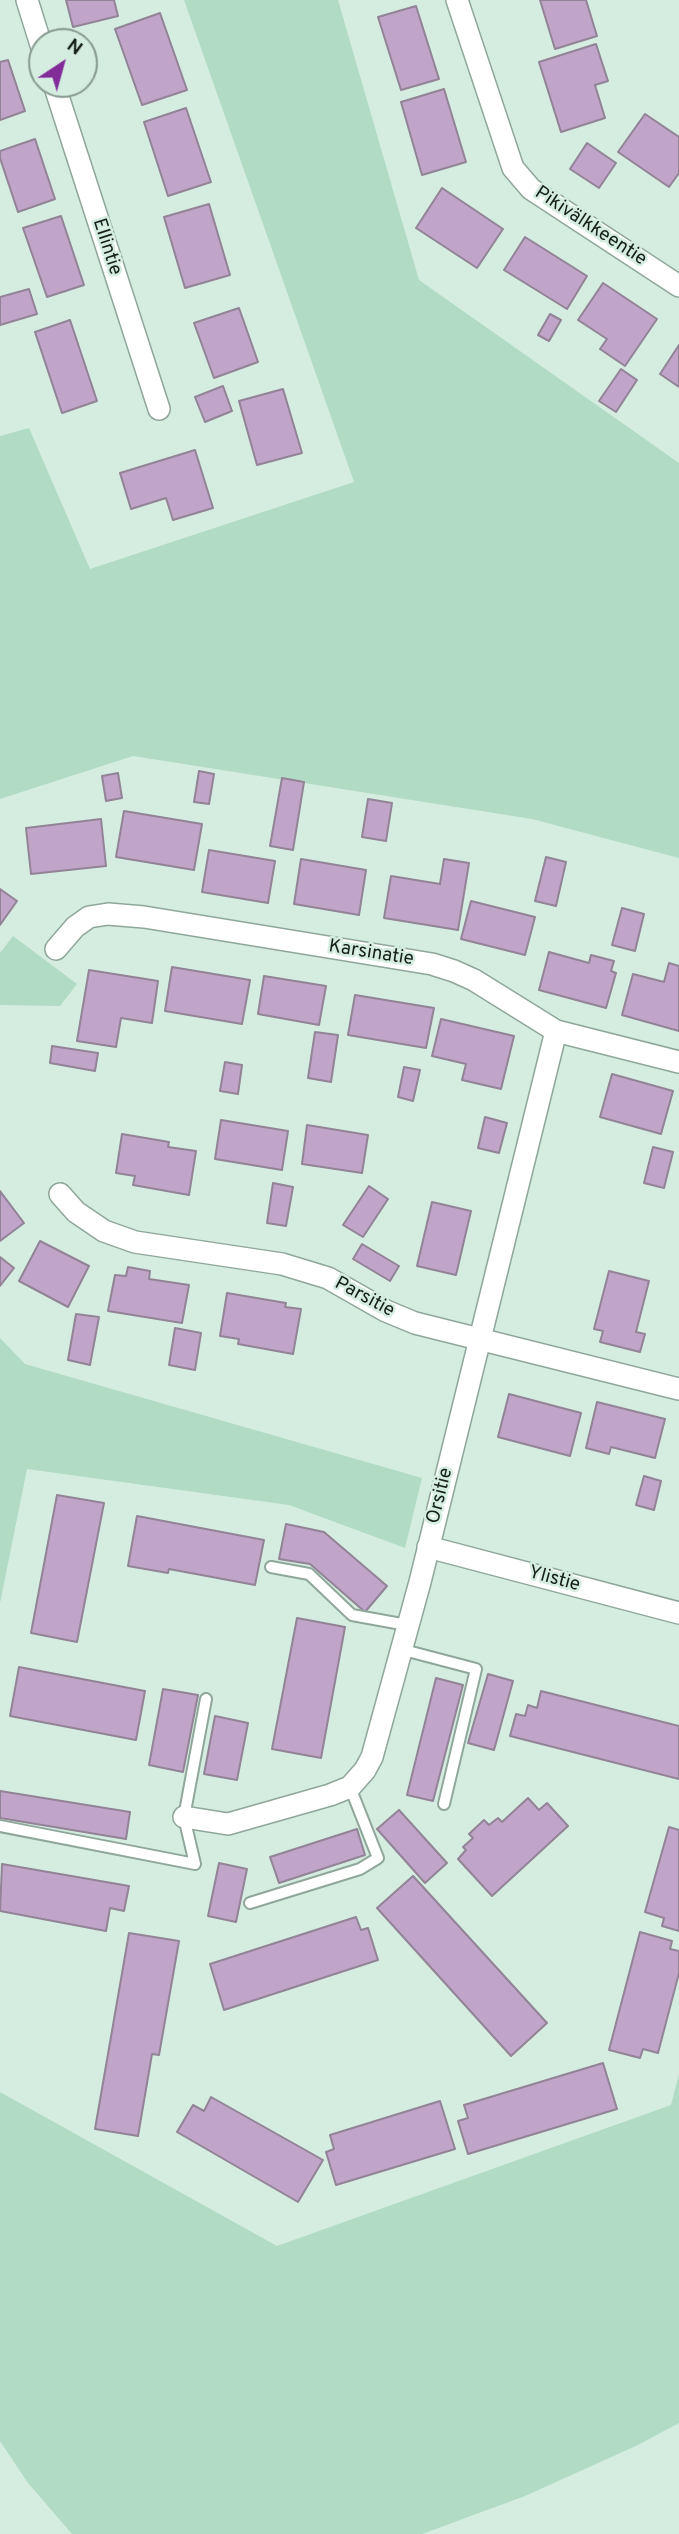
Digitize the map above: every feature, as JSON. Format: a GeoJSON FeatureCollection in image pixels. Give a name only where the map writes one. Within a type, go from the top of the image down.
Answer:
{"type":"FeatureCollection","features":[{"type":"Feature","properties":{"kind":"street"},"geometry":{"type":"LineString","coordinates":[[27,0],[36,28]]}},
{"type":"Feature","properties":{"kind":"street","name":"Pikivälkkeentie"},"geometry":{"type":"LineString","coordinates":[[457,0],[513,168],[531,189],[679,286]]}},
{"type":"Feature","properties":{"kind":"street","name":"Ellintie"},"geometry":{"type":"LineString","coordinates":[[59,98],[159,409]]}},
{"type":"Feature","properties":{"kind":"street","name":"Karsinatie"},"geometry":{"type":"LineString","coordinates":[[56,948],[75,927],[89,917],[108,914],[144,917],[418,962],[454,971],[474,980],[556,1031],[679,1062]]}},
{"type":"Feature","properties":{"kind":"street","name":"Orsitie"},"geometry":{"type":"LineString","coordinates":[[350,1787],[365,1770],[377,1743],[556,1031]]}},
{"type":"Feature","properties":{"kind":"street","name":"Parsitie"},"geometry":{"type":"LineString","coordinates":[[60,1194],[76,1212],[104,1231],[135,1242],[282,1264],[328,1278],[386,1311],[415,1323],[679,1389]]}},
{"type":"Feature","properties":{"kind":"street","name":"Ylistie"},"geometry":{"type":"LineString","coordinates":[[428,1548],[679,1613]]}},
{"type":"Feature","properties":{"kind":"street"},"geometry":{"type":"LineString","coordinates":[[184,1818],[228,1824],[350,1787]]}},
{"type":"Feature","properties":{"kind":"lane"},"geometry":{"type":"LineString","coordinates":[[271,1567],[309,1573],[352,1615],[407,1625]]}},
{"type":"Feature","properties":{"kind":"lane"},"geometry":{"type":"LineString","coordinates":[[400,1650],[476,1669],[444,1804]]}},
{"type":"Feature","properties":{"kind":"lane"},"geometry":{"type":"LineString","coordinates":[[0,1826],[195,1864],[184,1818],[206,1699]]}},
{"type":"Feature","properties":{"kind":"lane"},"geometry":{"type":"LineString","coordinates":[[250,1903],[360,1869],[378,1858],[350,1787]]}},
{"type":"Feature","properties":{"kind":"green space"},"geometry":{"type":"Polygon","coordinates":[[[184,0],[338,0],[419,280],[679,463],[679,858],[532,819],[133,756],[0,799],[0,436],[29,428],[90,569],[354,482],[184,0]]]}},
{"type":"Feature","properties":{"kind":"green space"},"geometry":{"type":"Polygon","coordinates":[[[13,936],[77,984],[60,1006],[0,1005],[0,953],[13,936]]]}},
{"type":"Feature","properties":{"kind":"green space"},"geometry":{"type":"Polygon","coordinates":[[[0,1338],[25,1364],[422,1478],[405,1548],[289,1505],[27,1469],[0,1603],[0,1338]]]}},
{"type":"Feature","properties":{"kind":"green space"},"geometry":{"type":"Polygon","coordinates":[[[679,2074],[679,2423],[638,2445],[525,2496],[422,2534],[72,2534],[28,2483],[0,2441],[0,2092],[277,2246],[671,2105],[679,2074]]]}},
{"type":"Feature","properties":{"kind":"building"},"geometry":{"type":"Polygon","coordinates":[[[66,0],[114,0],[118,16],[73,27],[66,0]]]}},
{"type":"Feature","properties":{"kind":"building"},"geometry":{"type":"Polygon","coordinates":[[[540,0],[586,0],[597,36],[555,49],[540,0]]]}},
{"type":"Feature","properties":{"kind":"building"},"geometry":{"type":"Polygon","coordinates":[[[416,6],[439,79],[401,90],[378,17],[416,6]]]}},
{"type":"Feature","properties":{"kind":"building"},"geometry":{"type":"Polygon","coordinates":[[[160,13],[187,90],[142,105],[115,29],[160,13]]]}},
{"type":"Feature","properties":{"kind":"building"},"geometry":{"type":"Polygon","coordinates":[[[596,44],[608,81],[595,85],[605,118],[561,132],[539,62],[596,44]]]}},
{"type":"Feature","properties":{"kind":"building"},"geometry":{"type":"Polygon","coordinates":[[[8,60],[25,111],[0,120],[0,62],[8,60]]]}},
{"type":"Feature","properties":{"kind":"building"},"geometry":{"type":"Polygon","coordinates":[[[444,89],[466,162],[422,175],[401,102],[444,89]]]}},
{"type":"Feature","properties":{"kind":"building"},"geometry":{"type":"Polygon","coordinates":[[[186,108],[211,182],[168,196],[144,122],[186,108]]]}},
{"type":"Feature","properties":{"kind":"building"},"geometry":{"type":"Polygon","coordinates":[[[645,114],[679,137],[679,173],[669,187],[618,152],[645,114]]]}},
{"type":"Feature","properties":{"kind":"building"},"geometry":{"type":"Polygon","coordinates":[[[35,139],[55,199],[18,212],[0,151],[35,139]]]}},
{"type":"Feature","properties":{"kind":"building"},"geometry":{"type":"Polygon","coordinates":[[[587,143],[616,163],[599,188],[570,169],[587,143]]]}},
{"type":"Feature","properties":{"kind":"building"},"geometry":{"type":"Polygon","coordinates":[[[442,188],[503,229],[477,268],[416,228],[442,188]]]}},
{"type":"Feature","properties":{"kind":"building"},"geometry":{"type":"Polygon","coordinates":[[[209,204],[230,275],[185,288],[164,217],[209,204]]]}},
{"type":"Feature","properties":{"kind":"building"},"geometry":{"type":"Polygon","coordinates":[[[61,216],[84,285],[47,297],[23,228],[61,216]]]}},
{"type":"Feature","properties":{"kind":"building"},"geometry":{"type":"Polygon","coordinates":[[[525,237],[587,276],[567,309],[504,270],[525,237]]]}},
{"type":"Feature","properties":{"kind":"building"},"geometry":{"type":"Polygon","coordinates":[[[603,283],[657,319],[625,366],[600,349],[607,339],[578,320],[603,283]]]}},
{"type":"Feature","properties":{"kind":"building"},"geometry":{"type":"Polygon","coordinates":[[[29,289],[37,314],[0,325],[0,297],[29,289]]]}},
{"type":"Feature","properties":{"kind":"building"},"geometry":{"type":"Polygon","coordinates":[[[239,308],[258,362],[214,378],[194,323],[239,308]]]}},
{"type":"Feature","properties":{"kind":"building"},"geometry":{"type":"Polygon","coordinates":[[[550,314],[561,320],[549,341],[538,335],[550,314]]]}},
{"type":"Feature","properties":{"kind":"building"},"geometry":{"type":"Polygon","coordinates":[[[70,320],[97,401],[62,413],[35,332],[70,320]]]}},
{"type":"Feature","properties":{"kind":"building"},"geometry":{"type":"Polygon","coordinates":[[[679,345],[679,387],[660,374],[679,345]]]}},
{"type":"Feature","properties":{"kind":"building"},"geometry":{"type":"Polygon","coordinates":[[[621,369],[637,380],[616,412],[599,401],[621,369]]]}},
{"type":"Feature","properties":{"kind":"building"},"geometry":{"type":"Polygon","coordinates":[[[223,386],[232,411],[205,422],[195,397],[223,386]]]}},
{"type":"Feature","properties":{"kind":"building"},"geometry":{"type":"Polygon","coordinates":[[[283,389],[302,453],[257,465],[239,401],[283,389]]]}},
{"type":"Feature","properties":{"kind":"building"},"geometry":{"type":"Polygon","coordinates":[[[195,450],[213,508],[173,520],[166,498],[131,509],[120,473],[195,450]]]}},
{"type":"Feature","properties":{"kind":"building"},"geometry":{"type":"Polygon","coordinates":[[[199,771],[214,774],[209,804],[194,802],[199,771]]]}},
{"type":"Feature","properties":{"kind":"building"},"geometry":{"type":"Polygon","coordinates":[[[118,773],[122,798],[106,801],[102,776],[118,773]]]}},
{"type":"Feature","properties":{"kind":"building"},"geometry":{"type":"Polygon","coordinates":[[[282,778],[304,782],[293,850],[270,846],[282,778]]]}},
{"type":"Feature","properties":{"kind":"building"},"geometry":{"type":"Polygon","coordinates":[[[368,799],[392,803],[386,841],[362,837],[368,799]]]}},
{"type":"Feature","properties":{"kind":"building"},"geometry":{"type":"Polygon","coordinates":[[[124,811],[202,824],[194,870],[116,857],[124,811]]]}},
{"type":"Feature","properties":{"kind":"building"},"geometry":{"type":"Polygon","coordinates":[[[101,819],[106,866],[31,874],[26,828],[101,819]]]}},
{"type":"Feature","properties":{"kind":"building"},"geometry":{"type":"Polygon","coordinates":[[[209,850],[275,861],[268,903],[202,892],[209,850]]]}},
{"type":"Feature","properties":{"kind":"building"},"geometry":{"type":"Polygon","coordinates":[[[546,857],[566,862],[556,906],[535,901],[546,857]]]}},
{"type":"Feature","properties":{"kind":"building"},"geometry":{"type":"Polygon","coordinates":[[[301,859],[366,870],[359,915],[294,904],[301,859]]]}},
{"type":"Feature","properties":{"kind":"building"},"geometry":{"type":"Polygon","coordinates":[[[444,859],[469,863],[458,930],[384,918],[391,876],[440,884],[444,859]]]}},
{"type":"Feature","properties":{"kind":"building"},"geometry":{"type":"Polygon","coordinates":[[[0,889],[17,901],[0,925],[0,889]]]}},
{"type":"Feature","properties":{"kind":"building"},"geometry":{"type":"Polygon","coordinates":[[[471,901],[535,917],[525,955],[461,939],[471,901]]]}},
{"type":"Feature","properties":{"kind":"building"},"geometry":{"type":"Polygon","coordinates":[[[622,908],[644,914],[635,951],[612,945],[622,908]]]}},
{"type":"Feature","properties":{"kind":"building"},"geometry":{"type":"Polygon","coordinates":[[[549,952],[589,963],[591,955],[614,961],[611,971],[616,973],[606,1008],[539,990],[549,952]]]}},
{"type":"Feature","properties":{"kind":"building"},"geometry":{"type":"Polygon","coordinates":[[[669,963],[679,966],[679,1031],[622,1015],[633,974],[664,982],[669,963]]]}},
{"type":"Feature","properties":{"kind":"building"},"geometry":{"type":"Polygon","coordinates":[[[172,967],[250,980],[242,1024],[165,1011],[172,967]]]}},
{"type":"Feature","properties":{"kind":"building"},"geometry":{"type":"Polygon","coordinates":[[[89,970],[158,981],[152,1023],[121,1018],[116,1047],[77,1041],[89,970]]]}},
{"type":"Feature","properties":{"kind":"building"},"geometry":{"type":"Polygon","coordinates":[[[264,976],[326,986],[319,1025],[258,1014],[264,976]]]}},
{"type":"Feature","properties":{"kind":"building"},"geometry":{"type":"Polygon","coordinates":[[[355,995],[434,1008],[426,1048],[348,1035],[355,995]]]}},
{"type":"Feature","properties":{"kind":"building"},"geometry":{"type":"Polygon","coordinates":[[[441,1019],[514,1036],[501,1089],[462,1080],[466,1064],[432,1056],[441,1019]]]}},
{"type":"Feature","properties":{"kind":"building"},"geometry":{"type":"Polygon","coordinates":[[[315,1032],[338,1035],[331,1082],[308,1078],[315,1032]]]}},
{"type":"Feature","properties":{"kind":"building"},"geometry":{"type":"Polygon","coordinates":[[[52,1046],[98,1053],[95,1071],[50,1063],[52,1046]]]}},
{"type":"Feature","properties":{"kind":"building"},"geometry":{"type":"Polygon","coordinates":[[[225,1062],[242,1065],[238,1094],[220,1091],[225,1062]]]}},
{"type":"Feature","properties":{"kind":"building"},"geometry":{"type":"Polygon","coordinates":[[[404,1067],[420,1070],[413,1101],[398,1097],[404,1067]]]}},
{"type":"Feature","properties":{"kind":"building"},"geometry":{"type":"Polygon","coordinates":[[[612,1074],[673,1091],[661,1134],[600,1117],[612,1074]]]}},
{"type":"Feature","properties":{"kind":"building"},"geometry":{"type":"Polygon","coordinates":[[[485,1117],[507,1123],[499,1153],[478,1148],[485,1117]]]}},
{"type":"Feature","properties":{"kind":"building"},"geometry":{"type":"Polygon","coordinates":[[[221,1120],[288,1131],[282,1170],[215,1159],[221,1120]]]}},
{"type":"Feature","properties":{"kind":"building"},"geometry":{"type":"Polygon","coordinates":[[[307,1125],[368,1135],[362,1173],[302,1164],[307,1125]]]}},
{"type":"Feature","properties":{"kind":"building"},"geometry":{"type":"Polygon","coordinates":[[[122,1134],[169,1142],[168,1147],[196,1151],[189,1195],[133,1185],[135,1176],[116,1173],[122,1134]]]}},
{"type":"Feature","properties":{"kind":"building"},"geometry":{"type":"Polygon","coordinates":[[[653,1147],[673,1152],[664,1188],[644,1183],[653,1147]]]}},
{"type":"Feature","properties":{"kind":"building"},"geometry":{"type":"Polygon","coordinates":[[[273,1183],[293,1187],[286,1226],[267,1223],[273,1183]]]}},
{"type":"Feature","properties":{"kind":"building"},"geometry":{"type":"Polygon","coordinates":[[[369,1186],[388,1199],[363,1237],[343,1225],[369,1186]]]}},
{"type":"Feature","properties":{"kind":"building"},"geometry":{"type":"Polygon","coordinates":[[[0,1191],[24,1223],[0,1241],[0,1191]]]}},
{"type":"Feature","properties":{"kind":"building"},"geometry":{"type":"Polygon","coordinates":[[[432,1202],[471,1211],[456,1275],[417,1266],[432,1202]]]}},
{"type":"Feature","properties":{"kind":"building"},"geometry":{"type":"Polygon","coordinates":[[[40,1241],[89,1266],[68,1307],[19,1281],[40,1241]]]}},
{"type":"Feature","properties":{"kind":"building"},"geometry":{"type":"Polygon","coordinates":[[[362,1244],[399,1266],[390,1281],[353,1259],[362,1244]]]}},
{"type":"Feature","properties":{"kind":"building"},"geometry":{"type":"Polygon","coordinates":[[[0,1257],[14,1268],[0,1286],[0,1257]]]}},
{"type":"Feature","properties":{"kind":"building"},"geometry":{"type":"Polygon","coordinates":[[[128,1267],[150,1271],[149,1279],[189,1285],[182,1323],[108,1311],[115,1275],[126,1276],[128,1267]]]}},
{"type":"Feature","properties":{"kind":"building"},"geometry":{"type":"Polygon","coordinates":[[[609,1271],[649,1281],[636,1332],[645,1334],[640,1352],[600,1342],[603,1331],[594,1329],[609,1271]]]}},
{"type":"Feature","properties":{"kind":"building"},"geometry":{"type":"Polygon","coordinates":[[[227,1293],[286,1303],[285,1307],[301,1309],[293,1354],[238,1344],[239,1339],[220,1336],[227,1293]]]}},
{"type":"Feature","properties":{"kind":"building"},"geometry":{"type":"Polygon","coordinates":[[[76,1314],[99,1317],[90,1365],[68,1360],[76,1314]]]}},
{"type":"Feature","properties":{"kind":"building"},"geometry":{"type":"Polygon","coordinates":[[[175,1328],[201,1333],[195,1370],[169,1365],[175,1328]]]}},
{"type":"Feature","properties":{"kind":"building"},"geometry":{"type":"Polygon","coordinates":[[[509,1394],[581,1413],[570,1456],[498,1437],[509,1394]]]}},
{"type":"Feature","properties":{"kind":"building"},"geometry":{"type":"Polygon","coordinates":[[[597,1402],[665,1419],[655,1458],[611,1447],[609,1454],[586,1448],[597,1402]]]}},
{"type":"Feature","properties":{"kind":"building"},"geometry":{"type":"Polygon","coordinates":[[[644,1476],[661,1481],[654,1510],[636,1505],[644,1476]]]}},
{"type":"Feature","properties":{"kind":"building"},"geometry":{"type":"Polygon","coordinates":[[[57,1495],[104,1503],[77,1642],[31,1633],[57,1495]]]}},
{"type":"Feature","properties":{"kind":"building"},"geometry":{"type":"Polygon","coordinates":[[[137,1516],[264,1540],[255,1585],[169,1569],[168,1573],[128,1566],[137,1516]]]}},
{"type":"Feature","properties":{"kind":"building"},"geometry":{"type":"Polygon","coordinates":[[[286,1524],[324,1532],[387,1586],[365,1612],[310,1564],[279,1559],[286,1524]]]}},
{"type":"Feature","properties":{"kind":"building"},"geometry":{"type":"Polygon","coordinates":[[[297,1618],[345,1627],[321,1758],[272,1749],[297,1618]]]}},
{"type":"Feature","properties":{"kind":"building"},"geometry":{"type":"Polygon","coordinates":[[[19,1667],[145,1691],[136,1740],[10,1716],[19,1667]]]}},
{"type":"Feature","properties":{"kind":"building"},"geometry":{"type":"Polygon","coordinates":[[[488,1674],[513,1681],[494,1750],[468,1743],[488,1674]]]}},
{"type":"Feature","properties":{"kind":"building"},"geometry":{"type":"Polygon","coordinates":[[[436,1678],[463,1685],[433,1801],[407,1795],[436,1678]]]}},
{"type":"Feature","properties":{"kind":"building"},"geometry":{"type":"Polygon","coordinates":[[[163,1689],[198,1695],[183,1772],[149,1765],[163,1689]]]}},
{"type":"Feature","properties":{"kind":"building"},"geometry":{"type":"Polygon","coordinates":[[[541,1691],[679,1726],[679,1779],[510,1736],[516,1714],[525,1716],[528,1705],[537,1708],[541,1691]]]}},
{"type":"Feature","properties":{"kind":"building"},"geometry":{"type":"Polygon","coordinates":[[[215,1716],[248,1723],[237,1780],[204,1774],[215,1716]]]}},
{"type":"Feature","properties":{"kind":"building"},"geometry":{"type":"Polygon","coordinates":[[[0,1791],[130,1812],[126,1839],[0,1818],[0,1791]]]}},
{"type":"Feature","properties":{"kind":"building"},"geometry":{"type":"Polygon","coordinates":[[[528,1798],[539,1810],[547,1803],[568,1826],[492,1896],[458,1859],[466,1850],[463,1847],[473,1838],[469,1834],[484,1820],[489,1825],[498,1818],[502,1822],[528,1798]]]}},
{"type":"Feature","properties":{"kind":"building"},"geometry":{"type":"Polygon","coordinates":[[[399,1810],[447,1863],[425,1883],[377,1829],[399,1810]]]}},
{"type":"Feature","properties":{"kind":"building"},"geometry":{"type":"Polygon","coordinates":[[[669,1827],[679,1830],[679,1931],[662,1926],[664,1918],[645,1912],[669,1827]]]}},
{"type":"Feature","properties":{"kind":"building"},"geometry":{"type":"Polygon","coordinates":[[[357,1829],[365,1855],[279,1883],[270,1857],[357,1829]]]}},
{"type":"Feature","properties":{"kind":"building"},"geometry":{"type":"Polygon","coordinates":[[[219,1863],[247,1869],[236,1922],[208,1916],[219,1863]]]}},
{"type":"Feature","properties":{"kind":"building"},"geometry":{"type":"Polygon","coordinates":[[[2,1864],[129,1886],[124,1911],[110,1908],[106,1931],[0,1911],[2,1864]]]}},
{"type":"Feature","properties":{"kind":"building"},"geometry":{"type":"Polygon","coordinates":[[[413,1876],[547,2023],[511,2056],[377,1908],[413,1876]]]}},
{"type":"Feature","properties":{"kind":"building"},"geometry":{"type":"Polygon","coordinates":[[[356,1917],[361,1930],[368,1928],[378,1960],[224,2010],[210,1964],[356,1917]]]}},
{"type":"Feature","properties":{"kind":"building"},"geometry":{"type":"Polygon","coordinates":[[[640,1932],[672,1941],[670,1949],[679,1951],[679,1973],[658,2053],[643,2049],[640,2058],[609,2050],[640,1932]]]}},
{"type":"Feature","properties":{"kind":"building"},"geometry":{"type":"Polygon","coordinates":[[[129,1933],[179,1941],[159,2055],[152,2054],[138,2136],[95,2129],[129,1933]]]}},
{"type":"Feature","properties":{"kind":"building"},"geometry":{"type":"Polygon","coordinates":[[[603,2063],[617,2109],[468,2154],[458,2121],[468,2118],[464,2105],[603,2063]]]}},
{"type":"Feature","properties":{"kind":"building"},"geometry":{"type":"Polygon","coordinates":[[[211,2097],[323,2160],[298,2202],[177,2132],[193,2105],[204,2111],[211,2097]]]}},
{"type":"Feature","properties":{"kind":"building"},"geometry":{"type":"Polygon","coordinates":[[[440,2101],[455,2149],[336,2185],[326,2152],[334,2149],[330,2135],[440,2101]]]}}]}
